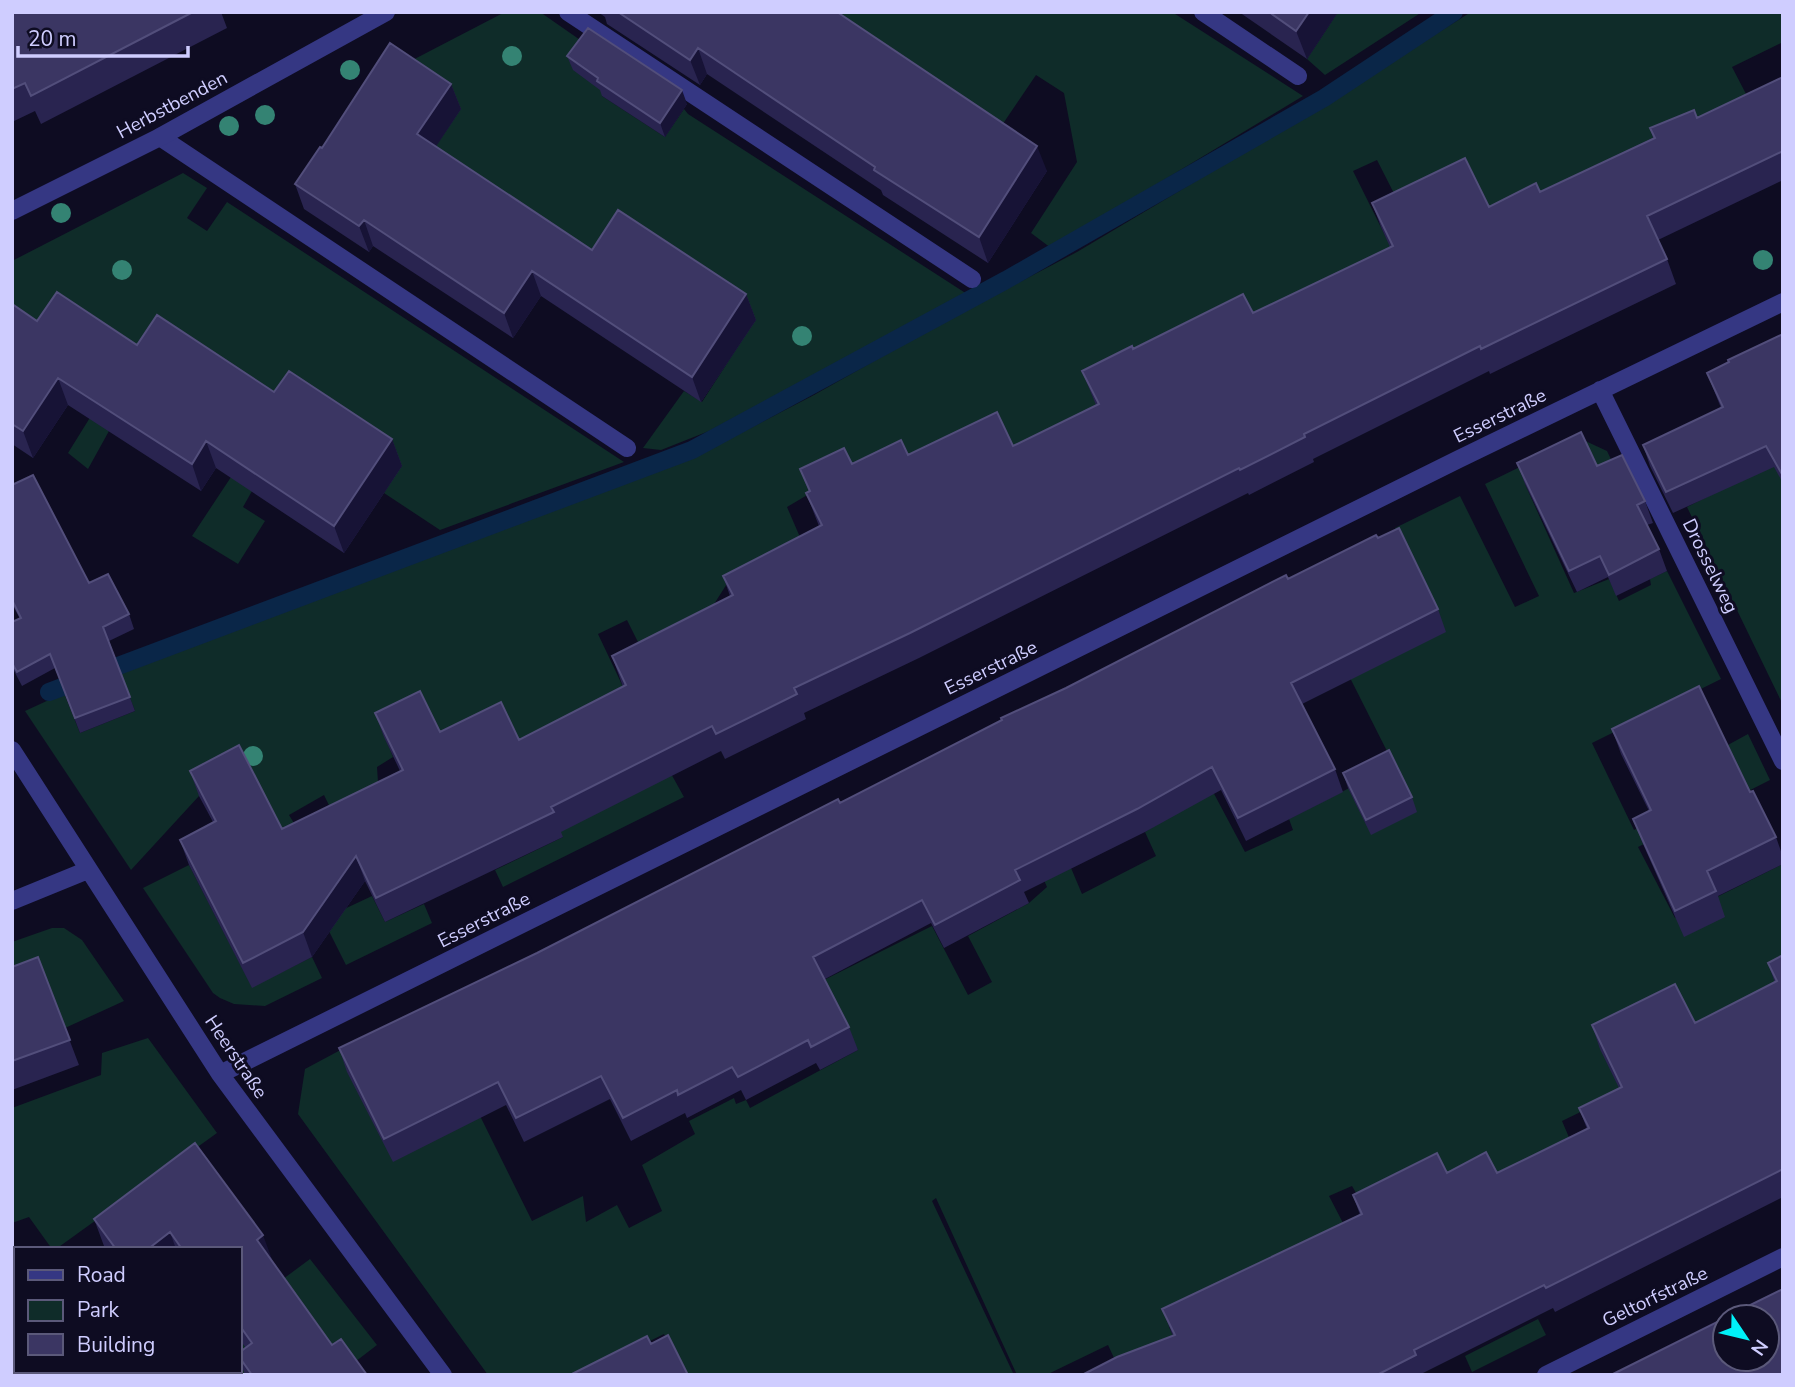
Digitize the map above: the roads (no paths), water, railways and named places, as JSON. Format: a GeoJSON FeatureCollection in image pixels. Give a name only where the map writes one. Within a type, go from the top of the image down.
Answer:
{"type":"FeatureCollection","features":[{"type":"Feature","properties":{"kind":"street","name":"Herbstbenden"},"geometry":{"type":"LineString","coordinates":[[12,211],[160,137],[386,12]]}},
{"type":"Feature","properties":{"kind":"street"},"geometry":{"type":"LineString","coordinates":[[568,12],[972,279]]}},
{"type":"Feature","properties":{"kind":"street"},"geometry":{"type":"LineString","coordinates":[[1202,12],[1298,76]]}},
{"type":"Feature","properties":{"kind":"street"},"geometry":{"type":"LineString","coordinates":[[160,137],[627,448]]}},
{"type":"Feature","properties":{"kind":"street","name":"Esserstraße"},"geometry":{"type":"LineString","coordinates":[[220,1074],[1600,390],[1783,302]]}},
{"type":"Feature","properties":{"kind":"street","name":"Drosselweg"},"geometry":{"type":"LineString","coordinates":[[1600,390],[1783,761]]}},
{"type":"Feature","properties":{"kind":"street","name":"Heerstraße"},"geometry":{"type":"LineString","coordinates":[[12,750],[220,1074],[443,1375]]}},
{"type":"Feature","properties":{"kind":"street"},"geometry":{"type":"LineString","coordinates":[[12,901],[88,870]]}},
{"type":"Feature","properties":{"kind":"street","name":"Geltorfstraße"},"geometry":{"type":"LineString","coordinates":[[1546,1375],[1783,1257]]}},
{"type":"Feature","properties":{"kind":"waterway"},"geometry":{"type":"LineString","coordinates":[[49,692],[692,450],[1006,280],[1324,98],[1454,12]]}}]}
